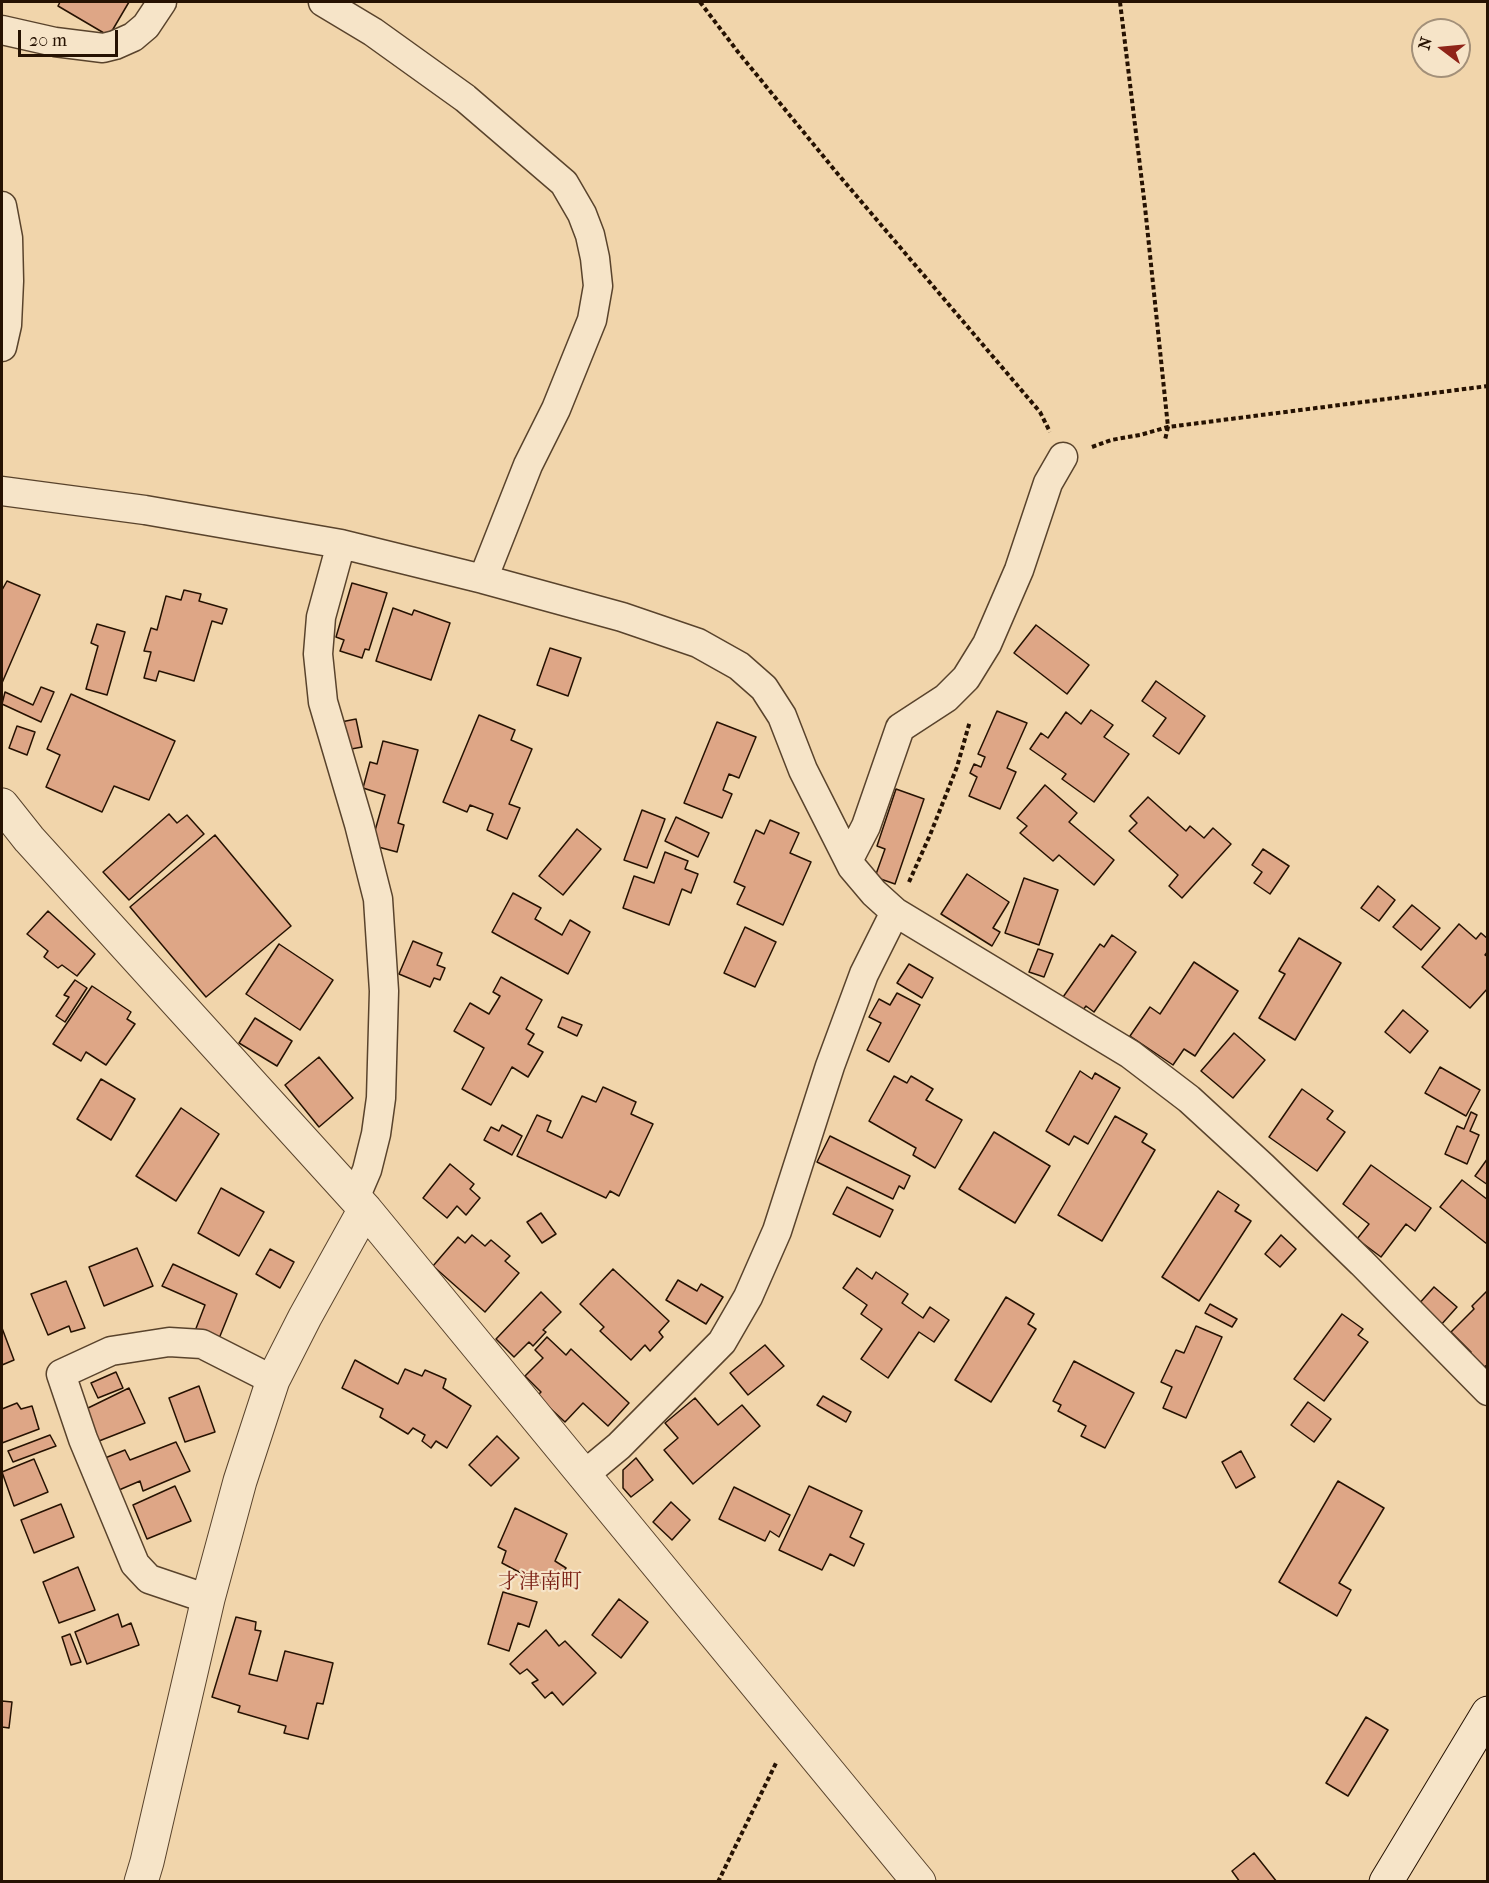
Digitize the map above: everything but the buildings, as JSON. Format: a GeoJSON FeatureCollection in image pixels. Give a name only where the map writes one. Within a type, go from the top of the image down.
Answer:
{"type":"FeatureCollection","features":[{"type":"Feature","properties":{"kind":"street"},"geometry":{"type":"LineString","coordinates":[[2,30],[55,42],[102,48],[133,37],[146,26],[162,2]]}},
{"type":"Feature","properties":{"kind":"street"},"geometry":{"type":"LineString","coordinates":[[323,2],[374,32],[465,98],[564,183],[582,214],[590,235],[596,258],[598,286],[592,320],[555,409],[528,465],[483,579]]}},
{"type":"Feature","properties":{"kind":"street"},"geometry":{"type":"LineString","coordinates":[[2,207],[8,238],[9,281],[7,325],[2,346]]}},
{"type":"Feature","properties":{"kind":"street"},"geometry":{"type":"LineString","coordinates":[[849,858],[866,826],[900,728],[946,698],[966,678],[987,644],[1019,570],[1048,483],[1063,457]]}},
{"type":"Feature","properties":{"kind":"street"},"geometry":{"type":"LineString","coordinates":[[2,491],[145,510],[341,544],[483,579],[622,617],[698,643],[739,666],[764,688],[782,716],[803,770],[852,867],[873,893],[895,912],[1130,1054],[1190,1099],[1353,1255],[1488,1391]]}},
{"type":"Feature","properties":{"kind":"street"},"geometry":{"type":"LineString","coordinates":[[141,1881],[208,1599],[240,1481],[273,1380],[360,1204],[376,1134],[381,1098],[384,991],[378,899],[359,824],[323,702],[318,654],[321,617],[341,544]]}},
{"type":"Feature","properties":{"kind":"street"},"geometry":{"type":"LineString","coordinates":[[2,805],[36,848],[360,1204],[919,1881]]}},
{"type":"Feature","properties":{"kind":"street"},"geometry":{"type":"LineString","coordinates":[[584,1475],[619,1446],[722,1342],[748,1297],[777,1231],[830,1066],[860,984],[895,912]]}},
{"type":"Feature","properties":{"kind":"street"},"geometry":{"type":"LineString","coordinates":[[208,1599],[149,1579],[135,1564],[82,1439],[61,1374],[111,1351],[169,1342],[202,1344],[273,1380]]}},
{"type":"Feature","properties":{"kind":"street"},"geometry":{"type":"LineString","coordinates":[[1386,1881],[1488,1713]]}},
{"type":"Feature","properties":{"kind":"path"},"geometry":{"type":"LineString","coordinates":[[700,2],[837,173],[1040,412],[1063,457],[1111,440],[1168,427],[1488,386]]}},
{"type":"Feature","properties":{"kind":"path"},"geometry":{"type":"LineString","coordinates":[[1120,2],[1145,207],[1168,427],[1165,440]]}},
{"type":"Feature","properties":{"kind":"path"},"geometry":{"type":"LineString","coordinates":[[895,912],[930,836],[957,767],[972,715]]}},
{"type":"Feature","properties":{"kind":"path"},"geometry":{"type":"LineString","coordinates":[[718,1881],[793,1729]]}},
{"type":"Feature","properties":{"kind":"district","name":"才津南町"},"geometry":{"type":"Point","coordinates":[540,1583]}}]}
